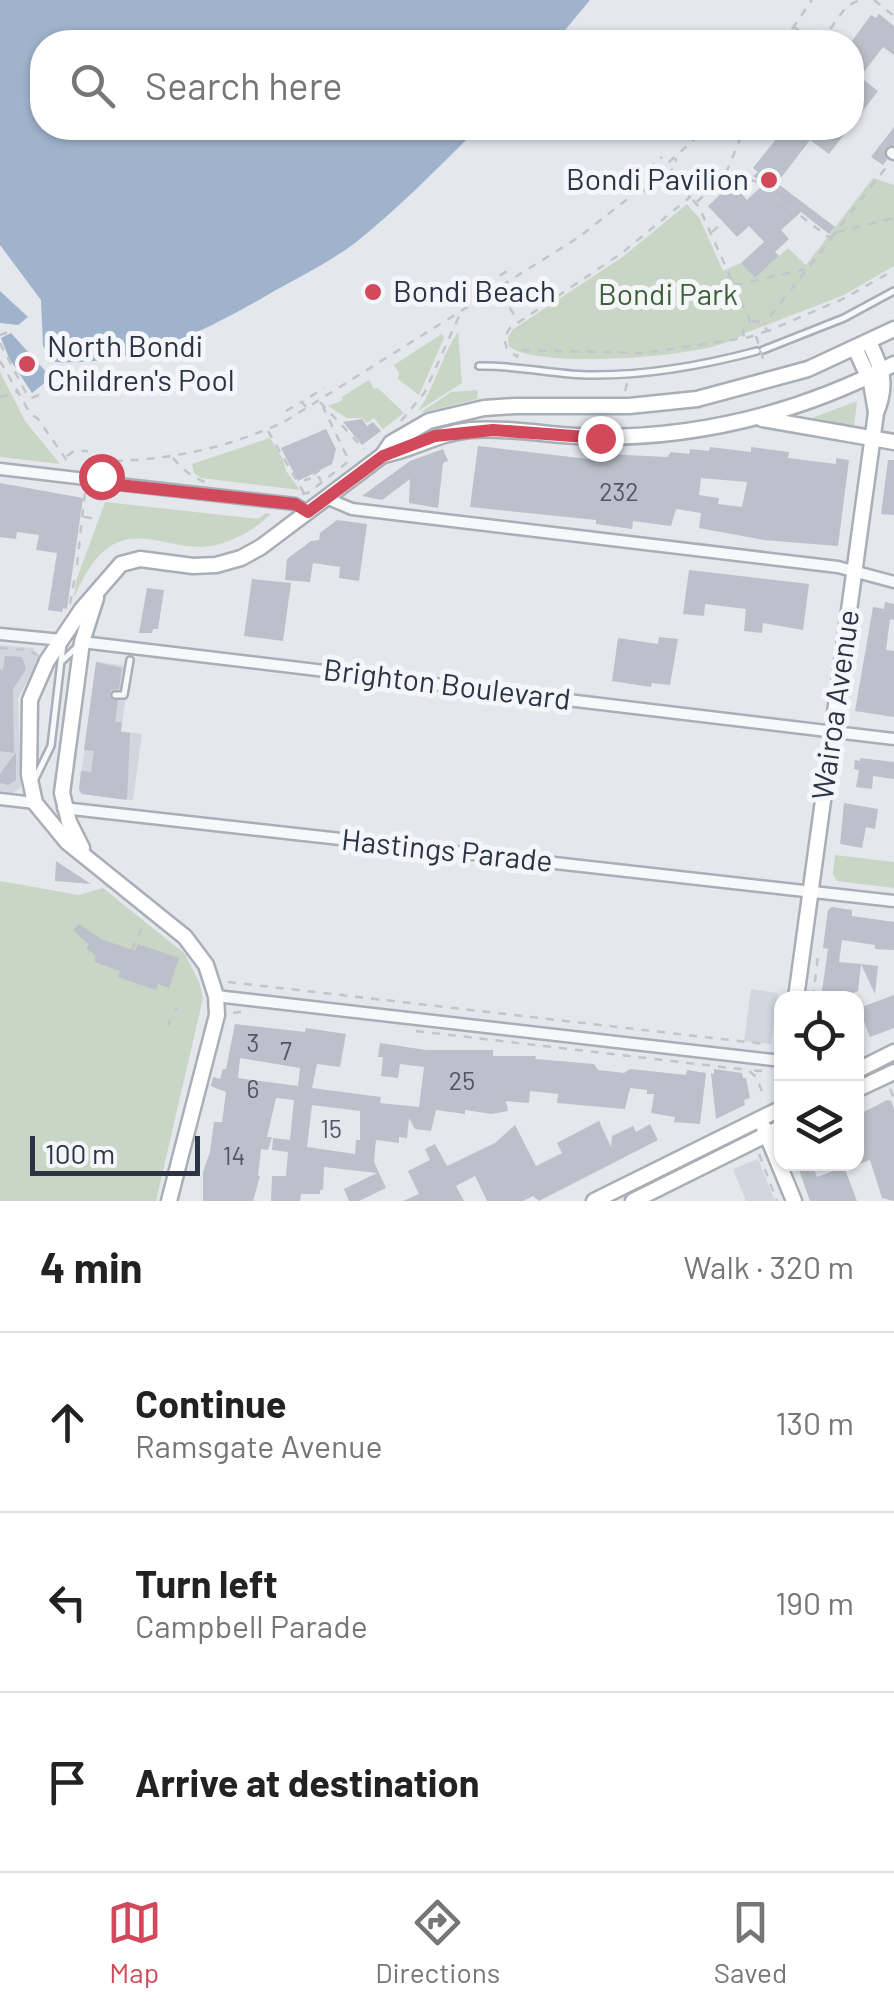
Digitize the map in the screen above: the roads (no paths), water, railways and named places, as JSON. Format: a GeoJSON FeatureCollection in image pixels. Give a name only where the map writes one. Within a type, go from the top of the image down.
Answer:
{"type":"FeatureCollection","features":[{"type":"Feature","properties":{"kind":"street"},"geometry":{"type":"LineString","coordinates":[[383,456],[402,435],[450,415],[515,406],[629,406],[696,399],[778,379],[894,329]]}},
{"type":"Feature","properties":{"kind":"street"},"geometry":{"type":"LineString","coordinates":[[169,1201],[214,1032],[216,996],[206,964],[194,946],[55,830],[32,797],[30,700],[40,672],[82,609],[112,572],[126,562],[224,564],[261,547],[383,456],[435,436],[473,430],[600,438],[638,436],[757,418],[818,399],[882,370],[862,345]]}},
{"type":"Feature","properties":{"kind":"street","name":"Wairoa Avenue"},"geometry":{"type":"LineString","coordinates":[[797,991],[876,413],[885,388],[882,370]]}},
{"type":"Feature","properties":{"kind":"street"},"geometry":{"type":"LineString","coordinates":[[757,418],[894,442]]}},
{"type":"Feature","properties":{"kind":"street"},"geometry":{"type":"LineString","coordinates":[[0,469],[94,480],[93,487],[98,492],[107,490],[109,484],[295,504],[308,512]]}},
{"type":"Feature","properties":{"kind":"street"},"geometry":{"type":"LineString","coordinates":[[326,498],[352,508],[454,516],[854,571],[894,582]]}},
{"type":"Feature","properties":{"kind":"street"},"geometry":{"type":"LineString","coordinates":[[86,854],[63,808],[64,779],[82,642],[96,596]]}},
{"type":"Feature","properties":{"kind":"street","name":"Brighton Boulevard"},"geometry":{"type":"LineString","coordinates":[[0,634],[894,739]]}},
{"type":"Feature","properties":{"kind":"street","name":"Hastings Parade"},"geometry":{"type":"LineString","coordinates":[[0,799],[32,797],[63,808],[894,901]]}},
{"type":"Feature","properties":{"kind":"street"},"geometry":{"type":"LineString","coordinates":[[216,996],[774,1060]]}},
{"type":"Feature","properties":{"kind":"street"},"geometry":{"type":"LineString","coordinates":[[864,1069],[893,1062]]}},
{"type":"Feature","properties":{"kind":"street"},"geometry":{"type":"LineString","coordinates":[[864,1084],[893,1062]]}},
{"type":"Feature","properties":{"kind":"street"},"geometry":{"type":"LineString","coordinates":[[594,1201],[774,1112]]}},
{"type":"Feature","properties":{"kind":"street"},"geometry":{"type":"LineString","coordinates":[[633,1201],[774,1131],[760,1118]]}},
{"type":"Feature","properties":{"kind":"street"},"geometry":{"type":"LineString","coordinates":[[785,1171],[794,1201]]}},
{"type":"Feature","properties":{"kind":"lane"},"geometry":{"type":"LineString","coordinates":[[478,366],[508,365],[588,375],[680,368],[760,351],[844,318],[894,292]]}},
{"type":"Feature","properties":{"kind":"lane"},"geometry":{"type":"LineString","coordinates":[[32,797],[51,746],[63,660],[62,640]]}},
{"type":"Feature","properties":{"kind":"lane"},"geometry":{"type":"LineString","coordinates":[[63,660],[82,642]]}},
{"type":"Feature","properties":{"kind":"lane"},"geometry":{"type":"LineString","coordinates":[[114,694],[124,696],[130,660]]}},
{"type":"Feature","properties":{"kind":"water"},"geometry":{"type":"Polygon","coordinates":[[[0,0],[590,0],[565,30],[30,30],[30,140],[466,140],[403,202],[327,262],[197,332],[143,352],[86,362],[55,362],[43,346],[41,300],[0,245],[0,0]]]}},
{"type":"Feature","properties":{"kind":"water"},"geometry":{"type":"Polygon","coordinates":[[[0,291],[28,317],[18,325],[0,323],[0,291]]]}},
{"type":"Feature","properties":{"kind":"water","name":"North Bondi Children's Pool"},"geometry":{"type":"Polygon","coordinates":[[[11,333],[48,374],[48,380],[32,393],[1,338],[11,333]]]}},
{"type":"Feature","properties":{"kind":"tunnel"},"geometry":{"type":"LineString","coordinates":[[881,144],[892,153]]}},
{"type":"Feature","properties":{"kind":"place","name":"Bondi Pavilion"},"geometry":{"type":"Point","coordinates":[769,180]}},
{"type":"Feature","properties":{"kind":"place","name":"Bondi Beach"},"geometry":{"type":"Point","coordinates":[373,292]}},
{"type":"Feature","properties":{"kind":"place","name":"North Bondi Children's Pool"},"geometry":{"type":"Point","coordinates":[27,364]}},
{"type":"Feature","properties":{"kind":"park label","name":"Bondi Park"},"geometry":{"type":"Point","coordinates":[668,295]}}]}
